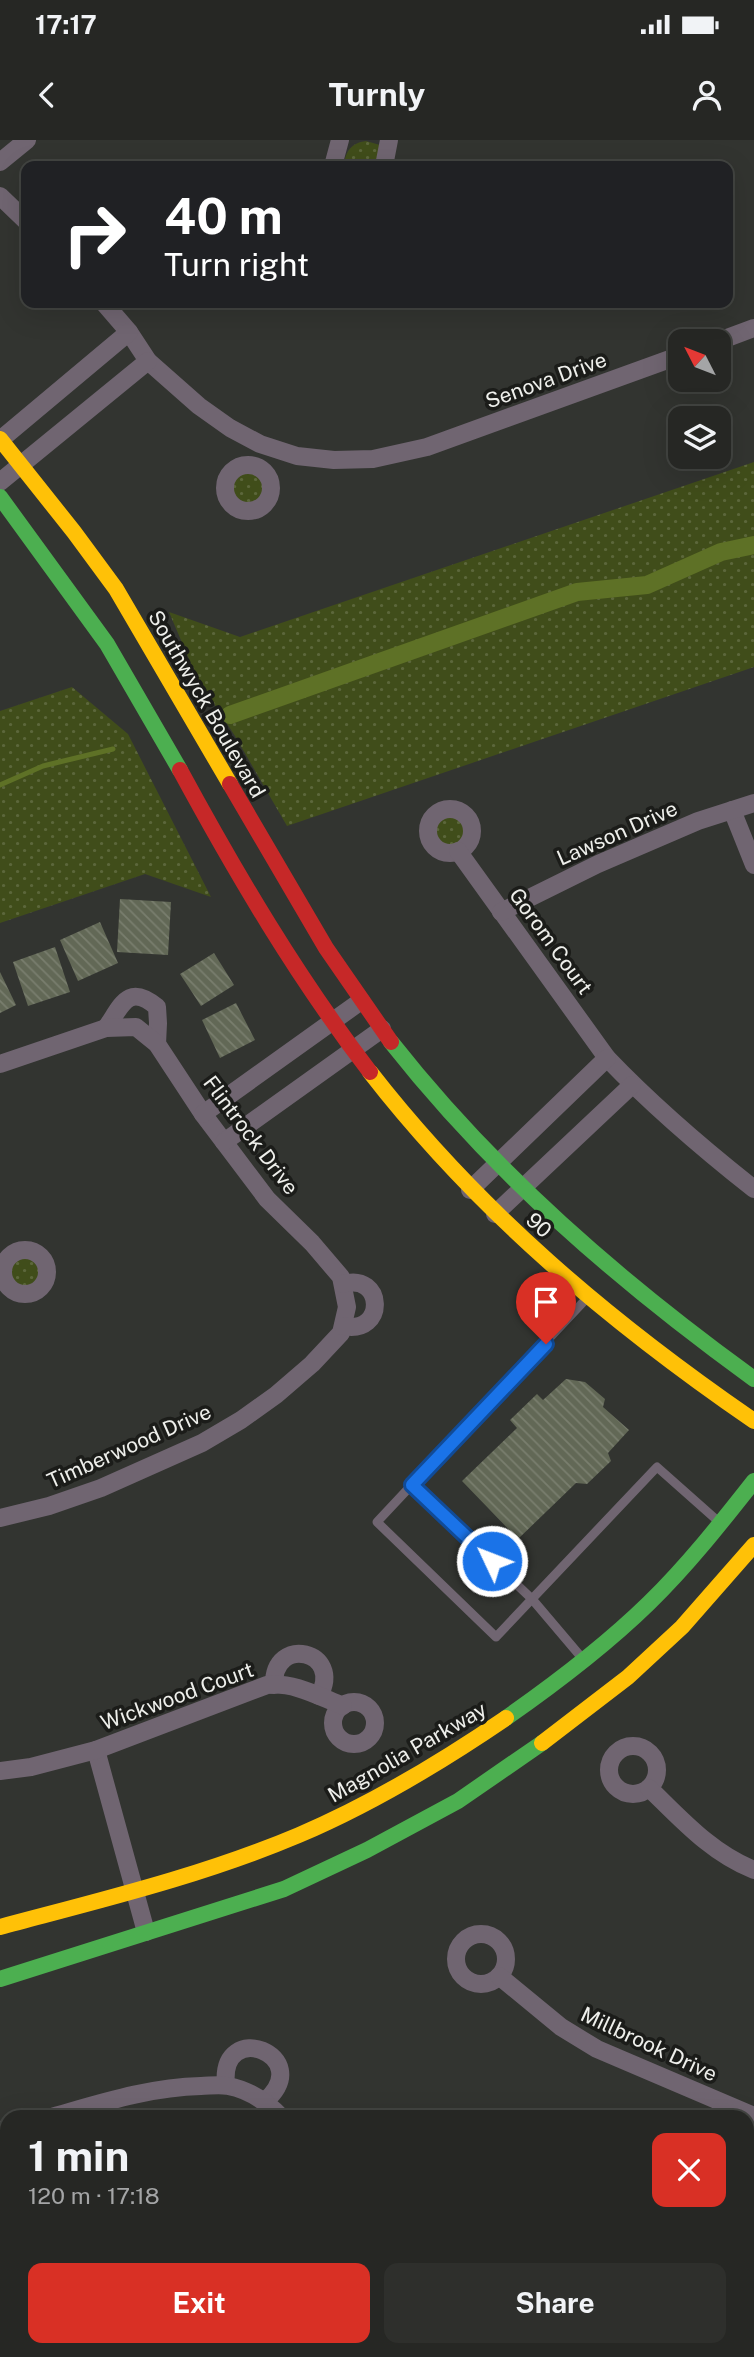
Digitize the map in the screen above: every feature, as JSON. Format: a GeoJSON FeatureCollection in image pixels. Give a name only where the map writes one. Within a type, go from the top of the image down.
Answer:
{"type":"FeatureCollection","features":[{"type":"Feature","properties":{"kind":"street"},"geometry":{"type":"LineString","coordinates":[[0,162],[27,140]]}},
{"type":"Feature","properties":{"kind":"street"},"geometry":{"type":"LineString","coordinates":[[334,161],[340,140]]}},
{"type":"Feature","properties":{"kind":"street"},"geometry":{"type":"LineString","coordinates":[[385,161],[389,140]]}},
{"type":"Feature","properties":{"kind":"street"},"geometry":{"type":"LineString","coordinates":[[0,196],[21,216]]}},
{"type":"Feature","properties":{"kind":"street"},"geometry":{"type":"LineString","coordinates":[[108,308],[129,332],[148,361],[199,406],[230,428],[260,444],[256,466]]}},
{"type":"Feature","properties":{"kind":"street"},"geometry":{"type":"LineString","coordinates":[[732,336],[754,328]]}},
{"type":"Feature","properties":{"kind":"street"},"geometry":{"type":"LineString","coordinates":[[0,440],[129,332]]}},
{"type":"Feature","properties":{"kind":"street","name":"Senova Drive"},"geometry":{"type":"LineString","coordinates":[[260,444],[297,456],[334,460],[373,459],[427,447],[668,360]]}},
{"type":"Feature","properties":{"kind":"street"},"geometry":{"type":"LineString","coordinates":[[0,482],[148,361]]}},
{"type":"Feature","properties":{"kind":"street","name":"Southwyck Boulevard"},"geometry":{"type":"LineString","coordinates":[[0,440],[36,482],[116,590],[293,933],[332,1022]]}},
{"type":"Feature","properties":{"kind":"street","name":"Southwyck Boulevard"},"geometry":{"type":"LineString","coordinates":[[0,497],[107,643],[293,933],[361,1001]]}},
{"type":"Feature","properties":{"kind":"street","name":"Lawson Drive"},"geometry":{"type":"LineString","coordinates":[[501,912],[598,864],[698,821],[754,803]]}},
{"type":"Feature","properties":{"kind":"street"},"geometry":{"type":"LineString","coordinates":[[732,810],[754,865]]}},
{"type":"Feature","properties":{"kind":"street","name":"Gorom Court"},"geometry":{"type":"LineString","coordinates":[[458,851],[607,1058],[632,1084],[754,1189]]}},
{"type":"Feature","properties":{"kind":"street"},"geometry":{"type":"LineString","coordinates":[[0,1064],[106,1028],[122,1002],[135,996],[146,998],[157,1007],[157,1044]]}},
{"type":"Feature","properties":{"kind":"street"},"geometry":{"type":"LineString","coordinates":[[203,1114],[361,1001]]}},
{"type":"Feature","properties":{"kind":"street","name":"90"},"geometry":{"type":"LineString","coordinates":[[361,1001],[456,1121],[496,1165],[642,1297],[754,1380]]}},
{"type":"Feature","properties":{"kind":"street","name":"90"},"geometry":{"type":"LineString","coordinates":[[332,1022],[399,1108],[495,1214],[587,1298],[692,1380],[754,1421]]}},
{"type":"Feature","properties":{"kind":"street","name":"Flintrock Drive"},"geometry":{"type":"LineString","coordinates":[[106,1028],[136,1027],[157,1044],[203,1114],[267,1199],[341,1277],[347,1307]]}},
{"type":"Feature","properties":{"kind":"street"},"geometry":{"type":"LineString","coordinates":[[224,1142],[382,1029]]}},
{"type":"Feature","properties":{"kind":"street"},"geometry":{"type":"LineString","coordinates":[[471,1189],[607,1058]]}},
{"type":"Feature","properties":{"kind":"street"},"geometry":{"type":"LineString","coordinates":[[495,1214],[632,1084]]}},
{"type":"Feature","properties":{"kind":"street"},"geometry":{"type":"LineString","coordinates":[[343,1284],[351,1281],[361,1283],[373,1295],[376,1304],[374,1313],[361,1326],[343,1326]]}},
{"type":"Feature","properties":{"kind":"street","name":"Timberwood Drive"},"geometry":{"type":"LineString","coordinates":[[0,1518],[49,1506],[101,1488],[202,1443],[242,1420],[312,1364],[341,1333],[347,1307]]}},
{"type":"Feature","properties":{"kind":"street","name":"Magnolia Parkway"},"geometry":{"type":"LineString","coordinates":[[0,1927],[229,1861],[298,1836],[367,1805],[513,1714],[584,1661],[649,1602],[721,1523],[754,1481]]}},
{"type":"Feature","properties":{"kind":"street"},"geometry":{"type":"LineString","coordinates":[[0,1979],[284,1889],[368,1850],[458,1801],[534,1750],[628,1677],[682,1627],[754,1545]]}},
{"type":"Feature","properties":{"kind":"street","name":"Wickwood Court"},"geometry":{"type":"LineString","coordinates":[[274,1685],[278,1664],[295,1653],[306,1654],[315,1658],[322,1666],[324,1687],[319,1696]]}},
{"type":"Feature","properties":{"kind":"street","name":"Wickwood Court"},"geometry":{"type":"LineString","coordinates":[[0,1771],[31,1767],[96,1750],[274,1685],[298,1687],[342,1706]]}},
{"type":"Feature","properties":{"kind":"street"},"geometry":{"type":"LineString","coordinates":[[96,1750],[146,1933]]}},
{"type":"Feature","properties":{"kind":"street"},"geometry":{"type":"LineString","coordinates":[[649,1788],[699,1837],[724,1855],[754,1870]]}},
{"type":"Feature","properties":{"kind":"street","name":"Millbrook Drive"},"geometry":{"type":"LineString","coordinates":[[499,1976],[561,2027],[597,2049],[740,2110]]}},
{"type":"Feature","properties":{"kind":"street"},"geometry":{"type":"LineString","coordinates":[[226,2085],[224,2071],[230,2058],[242,2049],[256,2047],[269,2053],[278,2064],[281,2078],[276,2092],[265,2101]]}},
{"type":"Feature","properties":{"kind":"street"},"geometry":{"type":"LineString","coordinates":[[96,2110],[149,2091],[183,2086],[226,2085],[265,2101],[274,2110]]}},
{"type":"Feature","properties":{"kind":"lane"},"geometry":{"type":"LineString","coordinates":[[587,1298],[377,1522],[496,1637],[657,1467],[721,1523]]}},
{"type":"Feature","properties":{"kind":"lane"},"geometry":{"type":"LineString","coordinates":[[412,1485],[532,1599],[584,1661]]}},
{"type":"Feature","properties":{"kind":"green space"},"geometry":{"type":"Polygon","coordinates":[[[366,141],[380,145],[385,161],[345,161],[350,149],[366,141]]]}},
{"type":"Feature","properties":{"kind":"green space"},"geometry":{"type":"Polygon","coordinates":[[[754,462],[754,667],[287,826],[235,736],[197,678],[169,612],[240,637],[754,462]]]}},
{"type":"Feature","properties":{"kind":"green space"},"geometry":{"type":"Polygon","coordinates":[[[248,466],[263,473],[270,488],[263,503],[248,510],[233,503],[226,488],[233,473],[248,466]]]}},
{"type":"Feature","properties":{"kind":"green space"},"geometry":{"type":"Polygon","coordinates":[[[72,687],[128,734],[211,897],[145,874],[0,923],[0,711],[72,687]]]}},
{"type":"Feature","properties":{"kind":"green space"},"geometry":{"type":"Polygon","coordinates":[[[456,813],[471,820],[478,835],[471,850],[456,857],[441,850],[434,835],[441,820],[456,813]]]}},
{"type":"Feature","properties":{"kind":"green space"},"geometry":{"type":"Polygon","coordinates":[[[28,1249],[43,1256],[50,1271],[43,1286],[28,1293],[13,1286],[6,1271],[13,1256],[28,1249]]]}},
{"type":"Feature","properties":{"kind":"building"},"geometry":{"type":"Polygon","coordinates":[[[120,899],[171,902],[168,955],[117,952],[120,899]]]}},
{"type":"Feature","properties":{"kind":"building"},"geometry":{"type":"Polygon","coordinates":[[[100,922],[118,963],[78,981],[60,940],[100,922]]]}},
{"type":"Feature","properties":{"kind":"building"},"geometry":{"type":"Polygon","coordinates":[[[55,947],[70,992],[28,1006],[13,962],[55,947]]]}},
{"type":"Feature","properties":{"kind":"building"},"geometry":{"type":"Polygon","coordinates":[[[214,953],[234,985],[201,1006],[180,974],[214,953]]]}},
{"type":"Feature","properties":{"kind":"building"},"geometry":{"type":"Polygon","coordinates":[[[0,972],[16,1005],[0,1013],[0,972]]]}},
{"type":"Feature","properties":{"kind":"building"},"geometry":{"type":"Polygon","coordinates":[[[236,1003],[255,1040],[220,1058],[202,1020],[236,1003]]]}},
{"type":"Feature","properties":{"kind":"building"},"geometry":{"type":"Polygon","coordinates":[[[566,1379],[585,1382],[605,1399],[603,1407],[629,1430],[608,1453],[611,1461],[587,1484],[576,1483],[518,1539],[462,1481],[517,1428],[510,1420],[537,1394],[543,1400],[566,1379]]]}},
{"type":"Feature","properties":{"kind":"waterway"},"geometry":{"type":"LineString","coordinates":[[230,715],[577,592],[647,585],[721,552],[754,545]]}},
{"type":"Feature","properties":{"kind":"waterway"},"geometry":{"type":"LineString","coordinates":[[0,785],[43,766],[113,749]]}},
{"type":"Feature","properties":{"kind":"traffic: fast"},"geometry":{"type":"LineString","coordinates":[[0,497],[107,644],[180,770]]}},
{"type":"Feature","properties":{"kind":"traffic: fast"},"geometry":{"type":"LineString","coordinates":[[391,1042],[473,1137],[561,1223],[655,1304],[754,1379]]}},
{"type":"Feature","properties":{"kind":"traffic: fast"},"geometry":{"type":"LineString","coordinates":[[506,1718],[580,1664],[649,1603],[690,1559],[754,1481]]}},
{"type":"Feature","properties":{"kind":"traffic: fast"},"geometry":{"type":"LineString","coordinates":[[0,1979],[284,1889],[367,1850],[458,1801],[542,1743]]}},
{"type":"Feature","properties":{"kind":"traffic: slow"},"geometry":{"type":"LineString","coordinates":[[0,439],[116,589],[230,784]]}},
{"type":"Feature","properties":{"kind":"traffic: slow"},"geometry":{"type":"LineString","coordinates":[[370,1072],[455,1171],[548,1262],[648,1344],[754,1421]]}},
{"type":"Feature","properties":{"kind":"traffic: slow"},"geometry":{"type":"LineString","coordinates":[[542,1743],[628,1677],[682,1627],[754,1545]]}},
{"type":"Feature","properties":{"kind":"traffic: slow"},"geometry":{"type":"LineString","coordinates":[[0,1927],[188,1875],[299,1835],[405,1782],[506,1718]]}},
{"type":"Feature","properties":{"kind":"traffic: jam"},"geometry":{"type":"LineString","coordinates":[[180,770],[269,925],[370,1072]]}},
{"type":"Feature","properties":{"kind":"traffic: jam"},"geometry":{"type":"LineString","coordinates":[[230,784],[326,948],[391,1042]]}},
{"type":"Feature","properties":{"kind":"route"},"geometry":{"type":"LineString","coordinates":[[492,1561],[412,1485],[546,1344]]}}]}
